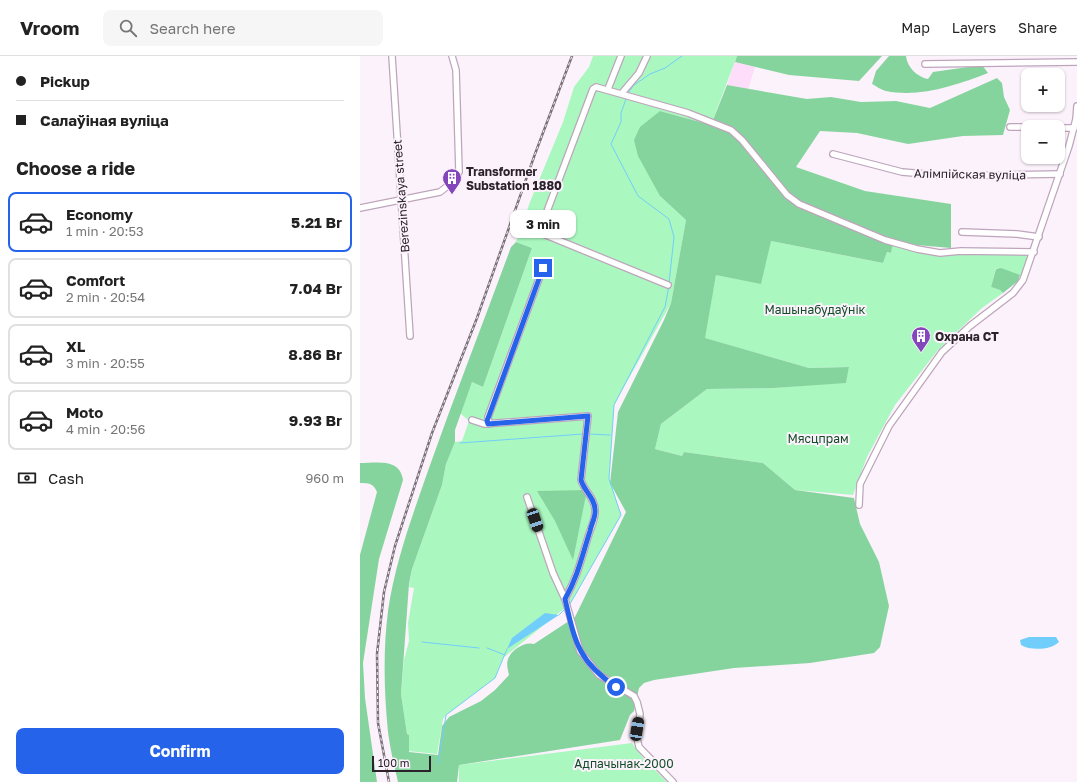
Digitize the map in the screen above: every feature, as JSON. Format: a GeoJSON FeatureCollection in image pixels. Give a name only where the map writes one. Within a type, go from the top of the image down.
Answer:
{"type":"FeatureCollection","features":[{"type":"Feature","properties":{"kind":"street","name":"Berezinskaya street"},"geometry":{"type":"LineString","coordinates":[[392,56],[410,336]]}},
{"type":"Feature","properties":{"kind":"street"},"geometry":{"type":"LineString","coordinates":[[360,208],[440,192],[455,180],[460,172],[456,70],[452,56]]}},
{"type":"Feature","properties":{"kind":"street"},"geometry":{"type":"LineString","coordinates":[[608,89],[621,56]]}},
{"type":"Feature","properties":{"kind":"street"},"geometry":{"type":"LineString","coordinates":[[622,93],[639,73],[646,56]]}},
{"type":"Feature","properties":{"kind":"street"},"geometry":{"type":"LineString","coordinates":[[925,64],[1077,62]]}},
{"type":"Feature","properties":{"kind":"street"},"geometry":{"type":"LineString","coordinates":[[668,285],[542,235],[540,230],[593,89],[599,86],[710,120],[731,130],[742,140],[786,195],[799,204],[885,240],[940,253],[968,251],[1034,252]]}},
{"type":"Feature","properties":{"kind":"street"},"geometry":{"type":"LineString","coordinates":[[859,504],[860,484],[889,426],[942,352],[970,326],[1019,287],[1034,252],[1060,174],[1074,128],[1077,106]]}},
{"type":"Feature","properties":{"kind":"street"},"geometry":{"type":"LineString","coordinates":[[1010,126],[1021,127]]}},
{"type":"Feature","properties":{"kind":"street"},"geometry":{"type":"LineString","coordinates":[[1065,128],[1074,128]]}},
{"type":"Feature","properties":{"kind":"street","name":"Алімпійская вуліца"},"geometry":{"type":"LineString","coordinates":[[833,154],[902,172],[949,176],[1060,174]]}},
{"type":"Feature","properties":{"kind":"street"},"geometry":{"type":"LineString","coordinates":[[962,232],[1017,234],[1039,237]]}},
{"type":"Feature","properties":{"kind":"street"},"geometry":{"type":"LineString","coordinates":[[488,424],[488,417],[543,268]]}},
{"type":"Feature","properties":{"kind":"street"},"geometry":{"type":"LineString","coordinates":[[472,420],[481,424],[488,424],[588,416],[581,480],[583,487],[594,502],[596,511],[582,563],[576,579],[565,599]]}},
{"type":"Feature","properties":{"kind":"street"},"geometry":{"type":"LineString","coordinates":[[527,497],[553,574],[565,599],[580,651],[599,675],[634,696],[640,714],[637,738],[639,747],[673,782]]}},
{"type":"Feature","properties":{"kind":"shaded area"},"geometry":{"type":"Polygon","coordinates":[[[735,62],[755,67],[748,89],[727,85],[735,62]]]}},
{"type":"Feature","properties":{"kind":"green space"},"geometry":{"type":"Polygon","coordinates":[[[593,56],[737,56],[711,125],[660,111],[660,196],[686,220],[671,303],[614,405],[609,479],[621,515],[570,604],[503,658],[495,678],[446,715],[443,719],[437,754],[408,751],[409,735],[407,734],[401,694],[404,660],[409,641],[408,623],[414,588],[409,587],[412,569],[442,485],[446,464],[455,442],[462,441],[469,421],[460,413],[472,382],[483,387],[532,248],[516,242],[530,202],[563,122],[574,87],[589,67],[593,56]]]}},
{"type":"Feature","properties":{"kind":"green space"},"geometry":{"type":"Polygon","coordinates":[[[737,56],[882,56],[859,81],[789,75],[735,62],[737,56]]]}},
{"type":"Feature","properties":{"kind":"green space"},"geometry":{"type":"Polygon","coordinates":[[[889,56],[906,56],[910,68],[916,74],[928,79],[933,72],[982,65],[988,73],[951,86],[925,92],[899,93],[886,91],[872,84],[876,71],[889,56]]]}},
{"type":"Feature","properties":{"kind":"green space"},"geometry":{"type":"Polygon","coordinates":[[[997,78],[1002,83],[1004,97],[1010,110],[1003,135],[963,136],[908,144],[857,133],[820,131],[796,167],[865,191],[951,204],[951,248],[893,243],[891,253],[887,252],[883,263],[771,241],[761,284],[716,275],[705,338],[809,368],[849,367],[846,383],[774,388],[707,389],[661,424],[655,449],[682,456],[684,452],[763,463],[795,490],[854,498],[860,524],[879,562],[889,606],[880,647],[874,653],[810,663],[734,668],[654,680],[644,683],[639,688],[634,711],[630,715],[620,740],[459,765],[457,782],[398,782],[388,732],[385,686],[385,641],[388,611],[395,574],[417,503],[511,247],[516,242],[532,248],[483,387],[472,382],[455,430],[455,442],[446,464],[442,485],[412,569],[409,584],[401,694],[407,734],[409,735],[409,752],[438,755],[442,726],[449,717],[481,701],[495,690],[509,675],[507,661],[512,652],[523,645],[530,643],[534,644],[575,617],[626,512],[610,483],[618,412],[671,303],[686,220],[660,196],[638,156],[634,140],[640,127],[660,111],[711,125],[727,85],[807,99],[831,97],[861,102],[896,101],[930,108],[997,78]]]}},
{"type":"Feature","properties":{"kind":"green space","name":"Машынабудаўнік"},"geometry":{"type":"Polygon","coordinates":[[[771,241],[883,263],[887,252],[891,253],[892,243],[918,252],[939,255],[960,253],[1029,255],[1021,276],[996,268],[991,287],[1000,290],[1003,293],[982,308],[938,350],[895,405],[867,457],[853,495],[795,490],[763,463],[684,452],[682,456],[655,449],[661,424],[707,389],[774,388],[846,382],[849,367],[809,368],[704,338],[716,275],[771,241]]]}},
{"type":"Feature","properties":{"kind":"green space"},"geometry":{"type":"Polygon","coordinates":[[[1001,268],[1020,275],[1018,281],[1003,293],[1000,290],[991,287],[996,269],[1001,268]]]}},
{"type":"Feature","properties":{"kind":"green space"},"geometry":{"type":"Polygon","coordinates":[[[360,463],[387,463],[393,465],[401,473],[403,480],[379,559],[363,663],[365,698],[377,782],[360,782],[360,555],[377,492],[370,484],[360,483],[360,463]]]}},
{"type":"Feature","properties":{"kind":"green space"},"geometry":{"type":"Polygon","coordinates":[[[587,490],[573,560],[555,521],[537,491],[587,490]]]}},
{"type":"Feature","properties":{"kind":"green space","name":"Адпачынак-2000"},"geometry":{"type":"Polygon","coordinates":[[[632,743],[644,759],[667,782],[459,782],[459,765],[632,743]]]}},
{"type":"Feature","properties":{"kind":"water"},"geometry":{"type":"Polygon","coordinates":[[[545,613],[559,615],[507,649],[512,638],[545,613]]]}},
{"type":"Feature","properties":{"kind":"water"},"geometry":{"type":"Polygon","coordinates":[[[1029,637],[1056,637],[1059,642],[1051,647],[1041,649],[1021,645],[1020,640],[1029,637]]]}},
{"type":"Feature","properties":{"kind":"waterway"},"geometry":{"type":"LineString","coordinates":[[628,93],[634,85],[650,74],[665,68],[682,56]]}},
{"type":"Feature","properties":{"kind":"waterway"},"geometry":{"type":"LineString","coordinates":[[626,99],[621,113],[621,122],[611,144],[638,196],[669,219],[674,237],[669,283]]}},
{"type":"Feature","properties":{"kind":"waterway"},"geometry":{"type":"LineString","coordinates":[[570,604],[621,515],[609,479],[614,405],[665,307],[669,286]]}},
{"type":"Feature","properties":{"kind":"waterway"},"geometry":{"type":"LineString","coordinates":[[460,443],[583,434]]}},
{"type":"Feature","properties":{"kind":"waterway"},"geometry":{"type":"LineString","coordinates":[[589,434],[610,435]]}},
{"type":"Feature","properties":{"kind":"waterway"},"geometry":{"type":"LineString","coordinates":[[559,615],[564,610]]}},
{"type":"Feature","properties":{"kind":"waterway"},"geometry":{"type":"LineString","coordinates":[[422,642],[479,648]]}},
{"type":"Feature","properties":{"kind":"waterway"},"geometry":{"type":"LineString","coordinates":[[487,648],[505,655]]}},
{"type":"Feature","properties":{"kind":"waterway"},"geometry":{"type":"LineString","coordinates":[[438,764],[446,715],[495,678],[507,649]]}},
{"type":"Feature","properties":{"kind":"railway"},"geometry":{"type":"LineString","coordinates":[[389,782],[378,723],[377,654],[384,592],[395,546],[432,433],[477,318],[535,154],[572,56]]}},
{"type":"Feature","properties":{"kind":"place","name":"Transformer Substation 1880"},"geometry":{"type":"Point","coordinates":[452,195]}},
{"type":"Feature","properties":{"kind":"place","name":"Охрана СТ"},"geometry":{"type":"Point","coordinates":[921,353]}},
{"type":"Feature","properties":{"kind":"route"},"geometry":{"type":"LineString","coordinates":[[543,268],[487,421],[488,424],[588,416],[581,480],[583,487],[594,502],[596,511],[585,546],[582,563],[576,579],[565,599],[580,651],[590,666],[599,675],[616,687]]}},
{"type":"Feature","properties":{"kind":"park label","name":"Мясцпрам"},"geometry":{"type":"Point","coordinates":[818,438]}}]}
